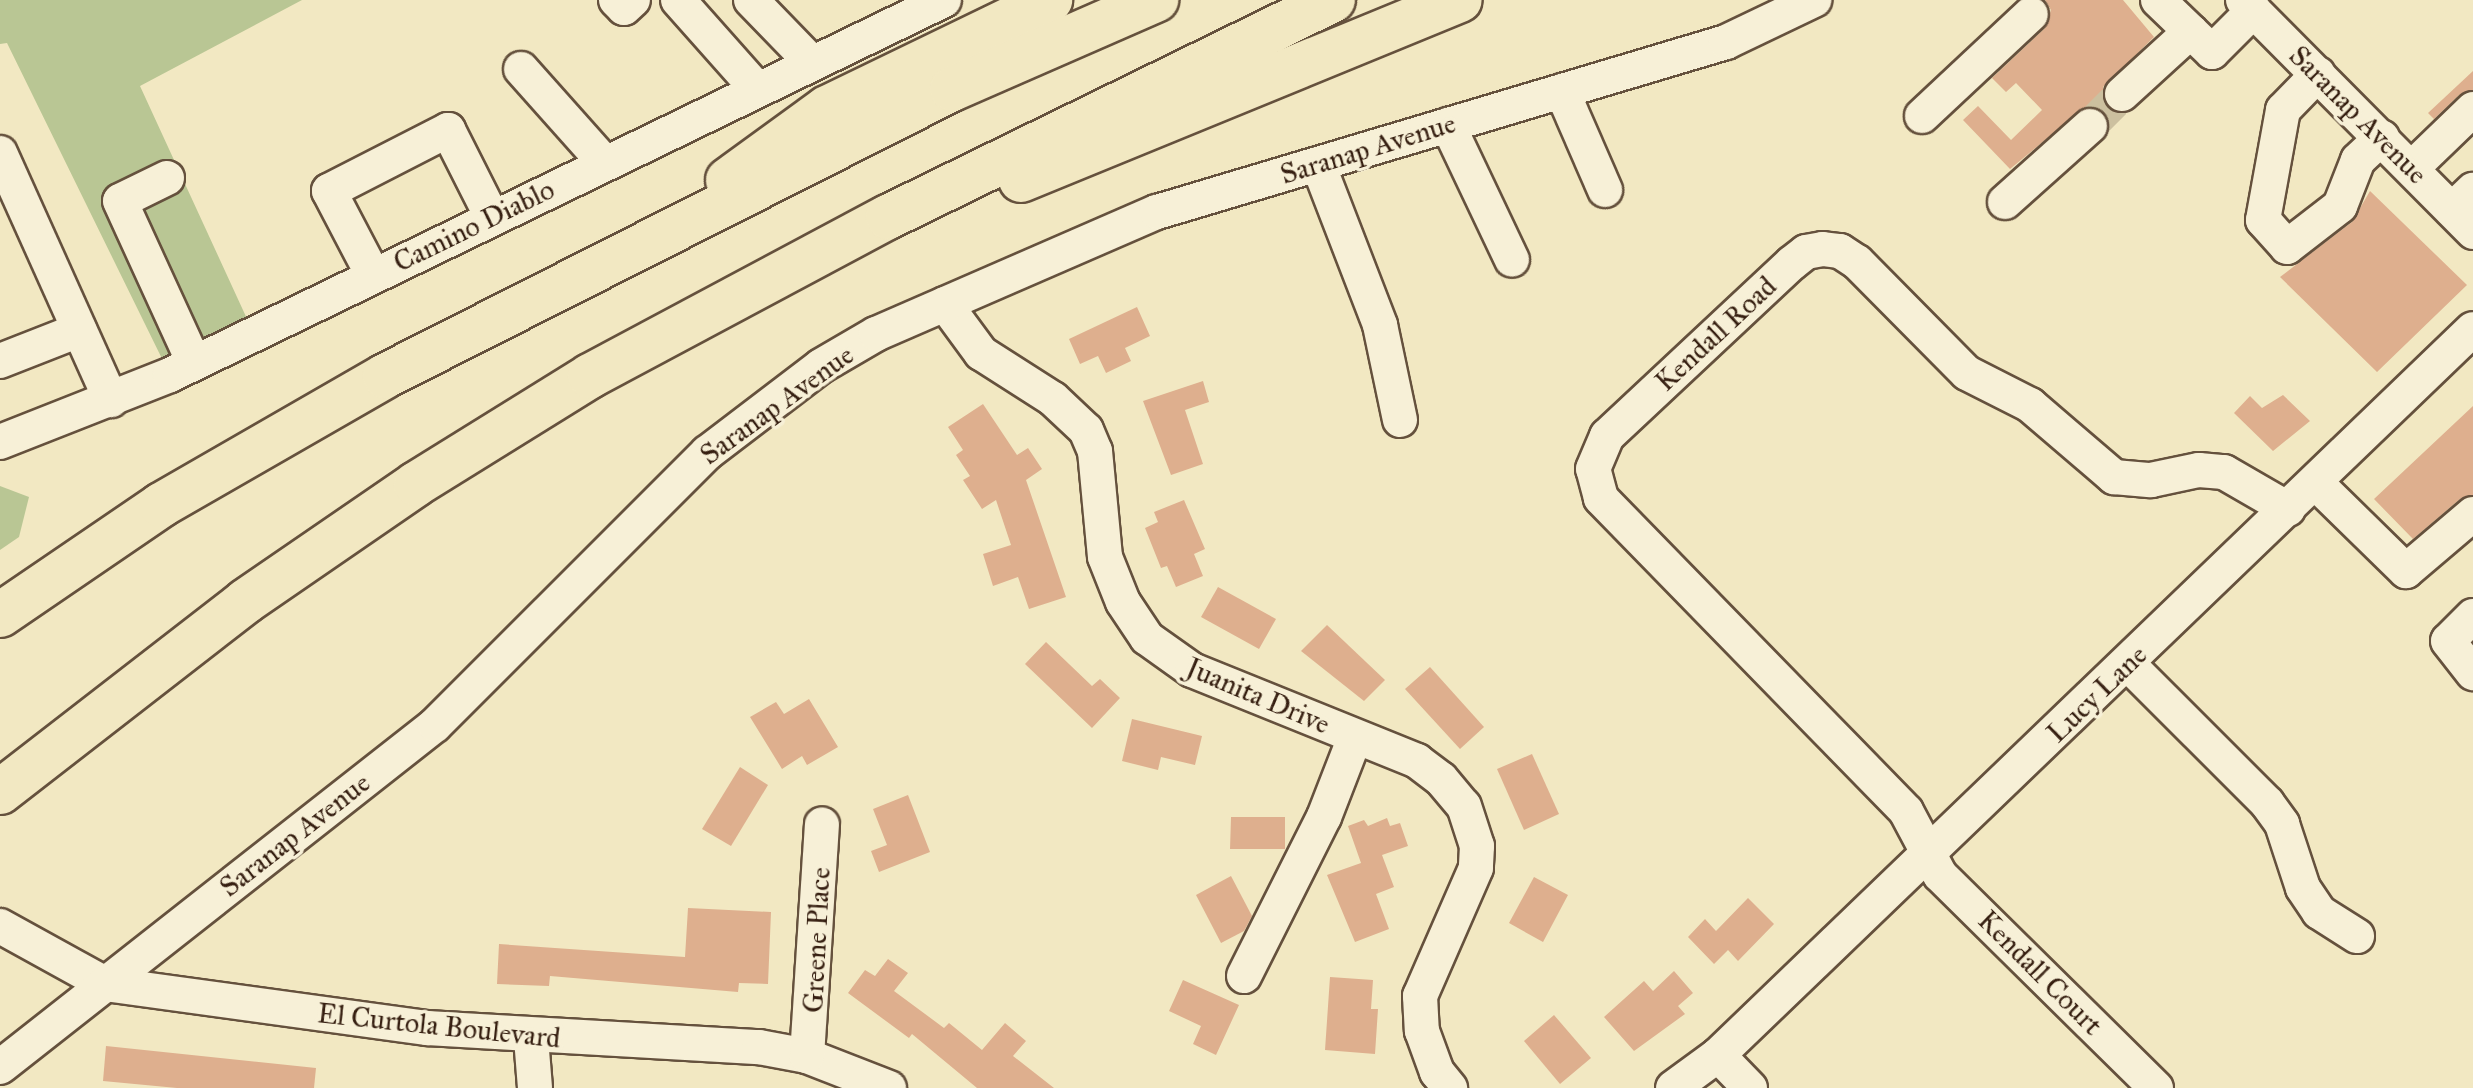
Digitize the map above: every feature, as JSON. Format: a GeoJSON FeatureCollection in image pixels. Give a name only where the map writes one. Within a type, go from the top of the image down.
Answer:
{"type":"FeatureCollection","features":[{"type":"Feature","properties":{"kind":"highway"},"geometry":{"type":"LineString","coordinates":[[660,234],[774,143],[827,108],[1050,0]]}},
{"type":"Feature","properties":{"kind":"highway"},"geometry":{"type":"LineString","coordinates":[[952,89],[1036,30],[1098,0]]}},
{"type":"Feature","properties":{"kind":"highway"},"geometry":{"type":"LineString","coordinates":[[0,615],[249,451],[660,234],[952,89],[1156,0]]}},
{"type":"Feature","properties":{"kind":"highway"},"geometry":{"type":"LineString","coordinates":[[0,792],[163,663],[330,542],[590,376],[772,276],[1164,78],[1333,0]]}},
{"type":"Feature","properties":{"kind":"highway"},"geometry":{"type":"LineString","coordinates":[[772,276],[1460,0]]}},
{"type":"Feature","properties":{"kind":"street"},"geometry":{"type":"LineString","coordinates":[[616,0],[624,8],[633,0]]}},
{"type":"Feature","properties":{"kind":"street"},"geometry":{"type":"LineString","coordinates":[[678,0],[756,88]]}},
{"type":"Feature","properties":{"kind":"street"},"geometry":{"type":"LineString","coordinates":[[751,0],[811,62]]}},
{"type":"Feature","properties":{"kind":"street","name":"Camino Diablo"},"geometry":{"type":"LineString","coordinates":[[0,442],[111,400],[194,363],[811,62],[912,8],[944,0]]}},
{"type":"Feature","properties":{"kind":"street","name":"Saranap Avenue"},"geometry":{"type":"LineString","coordinates":[[0,1067],[435,725],[707,453],[821,366],[945,304],[1157,212],[1726,42],[1814,0]]}},
{"type":"Feature","properties":{"kind":"street"},"geometry":{"type":"LineString","coordinates":[[2158,0],[2212,52],[2248,5]]}},
{"type":"Feature","properties":{"kind":"street","name":"Saranap Avenue"},"geometry":{"type":"LineString","coordinates":[[2248,5],[2412,168],[2466,210]]}},
{"type":"Feature","properties":{"kind":"street"},"geometry":{"type":"LineString","coordinates":[[1922,116],[2031,14]]}},
{"type":"Feature","properties":{"kind":"street"},"geometry":{"type":"LineString","coordinates":[[2122,94],[2191,31]]}},
{"type":"Feature","properties":{"kind":"street"},"geometry":{"type":"LineString","coordinates":[[521,69],[604,162]]}},
{"type":"Feature","properties":{"kind":"street"},"geometry":{"type":"LineString","coordinates":[[2318,74],[2283,110],[2263,220],[2287,247],[2340,206],[2358,160],[2382,138]]}},
{"type":"Feature","properties":{"kind":"street"},"geometry":{"type":"LineString","coordinates":[[1562,91],[1605,190]]}},
{"type":"Feature","properties":{"kind":"street"},"geometry":{"type":"LineString","coordinates":[[2412,168],[2473,109]]}},
{"type":"Feature","properties":{"kind":"street"},"geometry":{"type":"LineString","coordinates":[[1448,125],[1512,260]]}},
{"type":"Feature","properties":{"kind":"street"},"geometry":{"type":"LineString","coordinates":[[2005,202],[2090,126]]}},
{"type":"Feature","properties":{"kind":"street"},"geometry":{"type":"LineString","coordinates":[[373,275],[329,191],[448,130],[492,217]]}},
{"type":"Feature","properties":{"kind":"street"},"geometry":{"type":"LineString","coordinates":[[0,153],[111,400]]}},
{"type":"Feature","properties":{"kind":"street"},"geometry":{"type":"LineString","coordinates":[[1318,164],[1380,325],[1400,420]]}},
{"type":"Feature","properties":{"kind":"street"},"geometry":{"type":"LineString","coordinates":[[167,178],[120,201],[194,363]]}},
{"type":"Feature","properties":{"kind":"street","name":"Kendall Road"},"geometry":{"type":"LineString","coordinates":[[1930,853],[1906,811],[1601,498],[1593,469],[1607,436],[1792,263],[1806,252],[1840,251],[1857,262],[1967,373],[2030,405],[2114,477],[2151,480],[2199,470],[2224,472],[2288,509]]}},
{"type":"Feature","properties":{"kind":"street","name":"Juanita Drive"},"geometry":{"type":"LineString","coordinates":[[945,304],[981,353],[1053,399],[1086,430],[1095,451],[1105,557],[1128,611],[1147,638],[1192,670],[1417,761],[1441,779],[1473,824],[1476,868],[1420,996],[1422,1031],[1437,1072],[1450,1088]]}},
{"type":"Feature","properties":{"kind":"street","name":"Lucy Lane"},"geometry":{"type":"LineString","coordinates":[[1718,1055],[2473,329]]}},
{"type":"Feature","properties":{"kind":"street"},"geometry":{"type":"LineString","coordinates":[[0,361],[79,330]]}},
{"type":"Feature","properties":{"kind":"street"},"geometry":{"type":"LineString","coordinates":[[2316,483],[2406,571],[2473,514]]}},
{"type":"Feature","properties":{"kind":"street"},"geometry":{"type":"LineString","coordinates":[[2473,616],[2448,641],[2473,673]]}},
{"type":"Feature","properties":{"kind":"street"},"geometry":{"type":"LineString","coordinates":[[2128,664],[2267,803],[2282,824],[2303,888],[2319,912],[2357,936]]}},
{"type":"Feature","properties":{"kind":"street"},"geometry":{"type":"LineString","coordinates":[[1244,976],[1324,817],[1355,737]]}},
{"type":"Feature","properties":{"kind":"street","name":"Greene Place"},"geometry":{"type":"LineString","coordinates":[[807,1056],[822,824]]}},
{"type":"Feature","properties":{"kind":"street","name":"Kendall Court"},"geometry":{"type":"LineString","coordinates":[[1930,853],[1940,875],[2156,1088]]}},
{"type":"Feature","properties":{"kind":"street","name":"El Curtola Boulevard"},"geometry":{"type":"LineString","coordinates":[[0,926],[44,954],[105,984],[273,1009],[531,1038],[759,1047],[807,1056],[889,1088]]}},
{"type":"Feature","properties":{"kind":"street"},"geometry":{"type":"LineString","coordinates":[[531,1038],[535,1088]]}},
{"type":"Feature","properties":{"kind":"street"},"geometry":{"type":"LineString","coordinates":[[1673,1088],[1718,1055],[1750,1088]]}},
{"type":"Feature","properties":{"kind":"green space"},"geometry":{"type":"Polygon","coordinates":[[[0,0],[302,0],[140,86],[254,334],[170,375],[7,43],[0,44],[0,0]]]}},
{"type":"Feature","properties":{"kind":"green space"},"geometry":{"type":"Polygon","coordinates":[[[0,486],[29,497],[19,537],[0,550],[0,486]]]}},
{"type":"Feature","properties":{"kind":"building"},"geometry":{"type":"Polygon","coordinates":[[[2045,0],[2123,0],[2154,37],[2103,87],[2107,107],[2120,113],[2110,123],[2104,112],[2085,107],[2010,169],[1963,120],[1978,106],[2011,140],[2042,110],[2016,83],[2006,92],[1992,78],[2045,28],[2051,10],[2045,0]]]}},
{"type":"Feature","properties":{"kind":"building"},"geometry":{"type":"Polygon","coordinates":[[[2473,71],[2473,90],[2459,95],[2434,119],[2428,113],[2473,71]]]}},
{"type":"Feature","properties":{"kind":"building"},"geometry":{"type":"Polygon","coordinates":[[[2370,191],[2467,285],[2377,372],[2280,277],[2352,222],[2370,191]]]}},
{"type":"Feature","properties":{"kind":"building"},"geometry":{"type":"Polygon","coordinates":[[[1137,307],[1150,336],[1125,348],[1131,361],[1106,373],[1098,356],[1080,364],[1069,339],[1137,307]]]}},
{"type":"Feature","properties":{"kind":"building"},"geometry":{"type":"Polygon","coordinates":[[[1203,381],[1209,402],[1185,410],[1203,464],[1171,475],[1143,401],[1203,381]]]}},
{"type":"Feature","properties":{"kind":"building"},"geometry":{"type":"Polygon","coordinates":[[[2283,395],[2310,421],[2273,451],[2234,413],[2250,396],[2262,408],[2283,395]]]}},
{"type":"Feature","properties":{"kind":"building"},"geometry":{"type":"Polygon","coordinates":[[[983,404],[1017,455],[1028,448],[1042,469],[1026,480],[1066,597],[1029,609],[1018,577],[993,586],[983,554],[1011,545],[996,500],[982,509],[963,480],[970,476],[956,455],[963,450],[948,427],[983,404]]]}},
{"type":"Feature","properties":{"kind":"building"},"geometry":{"type":"Polygon","coordinates":[[[2473,406],[2473,495],[2460,499],[2413,539],[2374,499],[2473,406]]]}},
{"type":"Feature","properties":{"kind":"building"},"geometry":{"type":"Polygon","coordinates":[[[1184,500],[1205,549],[1194,554],[1203,576],[1176,587],[1167,566],[1161,568],[1145,528],[1158,522],[1154,512],[1184,500]]]}},
{"type":"Feature","properties":{"kind":"building"},"geometry":{"type":"Polygon","coordinates":[[[1218,587],[1276,619],[1259,649],[1201,617],[1218,587]]]}},
{"type":"Feature","properties":{"kind":"building"},"geometry":{"type":"Polygon","coordinates":[[[1327,625],[1385,680],[1364,701],[1301,651],[1327,625]]]}},
{"type":"Feature","properties":{"kind":"building"},"geometry":{"type":"Polygon","coordinates":[[[1046,642],[1092,686],[1100,679],[1120,698],[1092,728],[1025,664],[1046,642]]]}},
{"type":"Feature","properties":{"kind":"building"},"geometry":{"type":"Polygon","coordinates":[[[1430,667],[1484,727],[1460,749],[1405,689],[1430,667]]]}},
{"type":"Feature","properties":{"kind":"building"},"geometry":{"type":"Polygon","coordinates":[[[809,699],[838,747],[807,765],[802,756],[782,769],[750,717],[776,702],[784,714],[809,699]]]}},
{"type":"Feature","properties":{"kind":"building"},"geometry":{"type":"Polygon","coordinates":[[[1132,719],[1202,736],[1195,765],[1161,757],[1158,770],[1122,761],[1132,719]]]}},
{"type":"Feature","properties":{"kind":"building"},"geometry":{"type":"Polygon","coordinates":[[[1532,754],[1559,814],[1524,830],[1497,769],[1532,754]]]}},
{"type":"Feature","properties":{"kind":"building"},"geometry":{"type":"Polygon","coordinates":[[[740,767],[768,785],[731,846],[702,829],[740,767]]]}},
{"type":"Feature","properties":{"kind":"building"},"geometry":{"type":"Polygon","coordinates":[[[908,795],[930,852],[879,872],[871,851],[887,845],[873,809],[908,795]]]}},
{"type":"Feature","properties":{"kind":"building"},"geometry":{"type":"Polygon","coordinates":[[[1231,817],[1285,817],[1285,849],[1230,849],[1231,817]]]}},
{"type":"Feature","properties":{"kind":"building"},"geometry":{"type":"Polygon","coordinates":[[[1387,818],[1390,826],[1400,823],[1408,846],[1382,855],[1394,887],[1376,894],[1389,929],[1355,942],[1327,875],[1361,863],[1348,826],[1364,820],[1368,826],[1387,818]]]}},
{"type":"Feature","properties":{"kind":"building"},"geometry":{"type":"Polygon","coordinates":[[[1231,876],[1252,916],[1244,931],[1221,943],[1196,895],[1231,876]]]}},
{"type":"Feature","properties":{"kind":"building"},"geometry":{"type":"Polygon","coordinates":[[[1534,877],[1568,895],[1543,942],[1509,923],[1534,877]]]}},
{"type":"Feature","properties":{"kind":"building"},"geometry":{"type":"Polygon","coordinates":[[[1748,898],[1774,924],[1738,961],[1728,950],[1714,964],[1688,937],[1705,919],[1716,931],[1748,898]]]}},
{"type":"Feature","properties":{"kind":"building"},"geometry":{"type":"Polygon","coordinates":[[[688,908],[771,912],[768,984],[739,983],[738,992],[550,976],[549,986],[497,984],[499,944],[685,957],[688,908]]]}},
{"type":"Feature","properties":{"kind":"building"},"geometry":{"type":"Polygon","coordinates":[[[888,959],[908,973],[894,991],[944,1028],[949,1023],[982,1050],[1005,1023],[1026,1041],[1013,1056],[1054,1088],[977,1088],[912,1034],[909,1038],[848,993],[865,970],[875,976],[888,959]]]}},
{"type":"Feature","properties":{"kind":"building"},"geometry":{"type":"Polygon","coordinates":[[[1674,971],[1693,993],[1678,1006],[1685,1014],[1634,1051],[1604,1017],[1644,981],[1653,991],[1674,971]]]}},
{"type":"Feature","properties":{"kind":"building"},"geometry":{"type":"Polygon","coordinates":[[[1330,977],[1373,980],[1371,1009],[1378,1009],[1375,1054],[1325,1050],[1330,977]]]}},
{"type":"Feature","properties":{"kind":"building"},"geometry":{"type":"Polygon","coordinates":[[[1183,980],[1239,1005],[1216,1055],[1193,1044],[1201,1026],[1169,1011],[1183,980]]]}},
{"type":"Feature","properties":{"kind":"building"},"geometry":{"type":"Polygon","coordinates":[[[1554,1015],[1591,1058],[1560,1084],[1524,1041],[1554,1015]]]}},
{"type":"Feature","properties":{"kind":"building"},"geometry":{"type":"Polygon","coordinates":[[[106,1046],[316,1068],[314,1088],[177,1088],[103,1081],[106,1046]]]}},
{"type":"Feature","properties":{"kind":"tunnel"},"geometry":{"type":"LineString","coordinates":[[2090,126],[2122,94]]}}]}
